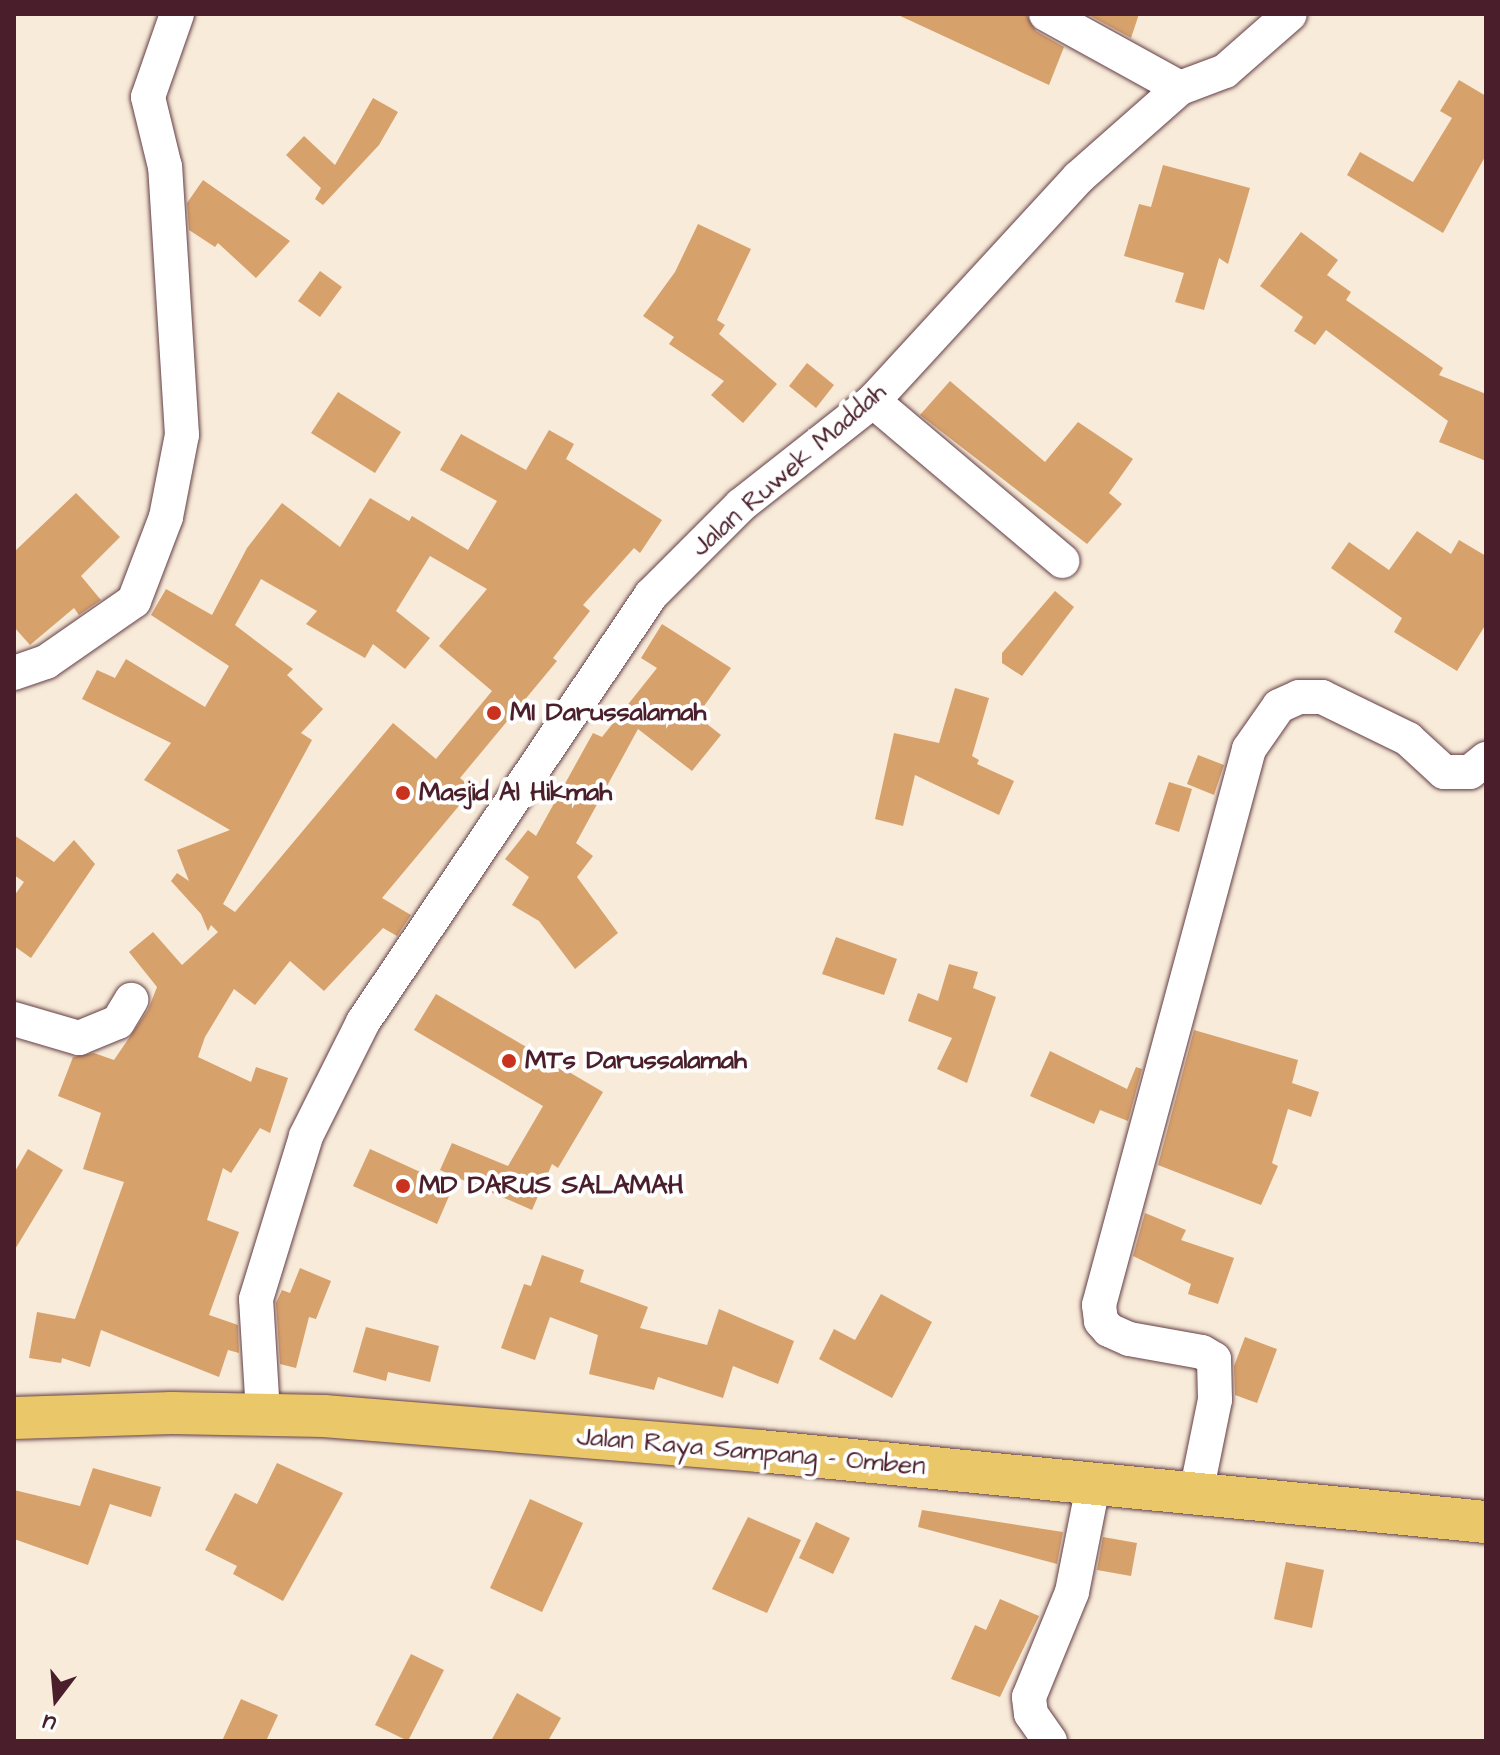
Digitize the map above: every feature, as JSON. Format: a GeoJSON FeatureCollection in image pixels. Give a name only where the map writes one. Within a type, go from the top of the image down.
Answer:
{"type":"FeatureCollection","features":[{"type":"Feature","properties":{"kind":"main road","name":"Jalan Raya Sampang - Omben"},"geometry":{"type":"LineString","coordinates":[[14,1418],[263,1413],[745,1450],[1486,1522]]}},
{"type":"Feature","properties":{"kind":"street"},"geometry":{"type":"LineString","coordinates":[[14,673],[46,662],[134,601],[154,560],[166,517],[182,435],[165,167],[148,97],[177,14]]}},
{"type":"Feature","properties":{"kind":"street"},"geometry":{"type":"LineString","coordinates":[[1046,14],[1180,88]]}},
{"type":"Feature","properties":{"kind":"street","name":"Jalan Ruwek Maddah"},"geometry":{"type":"LineString","coordinates":[[263,1413],[256,1299],[300,1150],[363,1022],[651,595],[741,505],[873,401],[1078,178],[1180,88],[1225,71],[1290,14]]}},
{"type":"Feature","properties":{"kind":"street"},"geometry":{"type":"LineString","coordinates":[[873,401],[1062,561]]}},
{"type":"Feature","properties":{"kind":"street"},"geometry":{"type":"LineString","coordinates":[[1196,1493],[1215,1400],[1214,1359],[1202,1352],[1129,1339],[1109,1330],[1101,1321],[1099,1305],[1249,749],[1279,706],[1299,697],[1322,697],[1408,739],[1444,772],[1470,772],[1486,759]]}},
{"type":"Feature","properties":{"kind":"street"},"geometry":{"type":"LineString","coordinates":[[14,1019],[79,1038],[118,1022],[131,1000]]}},
{"type":"Feature","properties":{"kind":"street"},"geometry":{"type":"LineString","coordinates":[[1050,1741],[1031,1714],[1029,1697],[1072,1592],[1093,1486]]}},
{"type":"Feature","properties":{"kind":"building"},"geometry":{"type":"Polygon","coordinates":[[[896,14],[1026,14],[1036,31],[1064,47],[1049,85],[896,14]]]}},
{"type":"Feature","properties":{"kind":"building"},"geometry":{"type":"Polygon","coordinates":[[[1087,14],[1139,14],[1131,38],[1087,14]]]}},
{"type":"Feature","properties":{"kind":"building"},"geometry":{"type":"Polygon","coordinates":[[[1459,80],[1486,96],[1486,155],[1443,233],[1347,175],[1360,152],[1413,182],[1452,118],[1440,111],[1459,80]]]}},
{"type":"Feature","properties":{"kind":"building"},"geometry":{"type":"Polygon","coordinates":[[[373,98],[398,112],[379,145],[323,205],[315,199],[321,188],[286,155],[304,136],[335,165],[373,98]]]}},
{"type":"Feature","properties":{"kind":"building"},"geometry":{"type":"Polygon","coordinates":[[[1163,165],[1250,188],[1228,264],[1219,258],[1204,310],[1175,302],[1184,273],[1124,256],[1139,204],[1151,207],[1163,165]]]}},
{"type":"Feature","properties":{"kind":"building"},"geometry":{"type":"Polygon","coordinates":[[[203,180],[290,241],[256,278],[218,243],[215,247],[189,230],[187,203],[203,180]]]}},
{"type":"Feature","properties":{"kind":"building"},"geometry":{"type":"Polygon","coordinates":[[[698,224],[751,249],[717,320],[725,325],[719,334],[777,384],[743,423],[711,395],[724,381],[669,344],[674,337],[643,316],[675,272],[698,224]]]}},
{"type":"Feature","properties":{"kind":"building"},"geometry":{"type":"Polygon","coordinates":[[[1301,232],[1338,260],[1327,275],[1351,292],[1346,300],[1443,368],[1439,375],[1486,394],[1486,461],[1439,442],[1448,421],[1326,330],[1315,345],[1294,331],[1303,317],[1260,286],[1301,232]]]}},
{"type":"Feature","properties":{"kind":"building"},"geometry":{"type":"Polygon","coordinates":[[[320,271],[342,287],[320,317],[298,301],[320,271]]]}},
{"type":"Feature","properties":{"kind":"building"},"geometry":{"type":"Polygon","coordinates":[[[807,363],[834,385],[816,408],[789,386],[807,363]]]}},
{"type":"Feature","properties":{"kind":"building"},"geometry":{"type":"Polygon","coordinates":[[[950,381],[1045,462],[1078,422],[1133,459],[1109,493],[1122,504],[1087,544],[920,415],[950,381]]]}},
{"type":"Feature","properties":{"kind":"building"},"geometry":{"type":"Polygon","coordinates":[[[338,392],[401,432],[375,473],[311,433],[338,392]]]}},
{"type":"Feature","properties":{"kind":"building"},"geometry":{"type":"Polygon","coordinates":[[[549,430],[574,444],[566,459],[662,520],[640,553],[634,548],[583,605],[590,611],[553,658],[557,661],[460,778],[473,789],[382,898],[411,915],[397,936],[383,928],[324,991],[290,961],[255,1005],[234,989],[205,1037],[198,1057],[251,1082],[256,1067],[288,1078],[270,1133],[260,1128],[231,1173],[223,1168],[207,1220],[239,1232],[209,1315],[238,1325],[239,1353],[228,1350],[219,1377],[101,1330],[90,1367],[62,1358],[61,1363],[29,1358],[37,1312],[75,1319],[124,1182],[83,1169],[101,1113],[58,1096],[73,1057],[94,1053],[114,1060],[148,1010],[157,987],[129,952],[153,932],[182,965],[218,932],[211,925],[208,931],[201,914],[171,881],[177,873],[189,881],[177,850],[230,830],[144,780],[171,743],[82,699],[97,670],[115,678],[126,659],[205,707],[229,666],[151,615],[166,589],[212,615],[247,548],[282,503],[340,547],[370,498],[409,521],[412,516],[468,550],[497,501],[440,470],[461,434],[526,470],[549,430]],[[430,556],[396,611],[430,638],[405,669],[373,644],[365,658],[306,624],[317,611],[261,579],[235,625],[293,669],[287,675],[323,709],[301,733],[312,740],[223,904],[235,912],[393,723],[436,759],[492,691],[439,646],[487,589],[430,556]]]}},
{"type":"Feature","properties":{"kind":"building"},"geometry":{"type":"Polygon","coordinates":[[[76,493],[120,537],[81,576],[101,600],[79,615],[74,608],[30,645],[14,627],[14,552],[76,493]]]}},
{"type":"Feature","properties":{"kind":"building"},"geometry":{"type":"Polygon","coordinates":[[[1417,531],[1451,554],[1459,540],[1486,556],[1486,624],[1457,671],[1394,632],[1402,618],[1331,568],[1349,542],[1389,570],[1417,531]]]}},
{"type":"Feature","properties":{"kind":"building"},"geometry":{"type":"Polygon","coordinates":[[[1055,591],[1074,607],[1022,676],[1002,663],[1002,653],[1055,591]]]}},
{"type":"Feature","properties":{"kind":"building"},"geometry":{"type":"Polygon","coordinates":[[[662,624],[731,668],[697,716],[721,735],[692,771],[638,729],[576,843],[593,856],[577,877],[618,933],[575,969],[539,921],[512,905],[529,877],[505,859],[528,830],[536,836],[593,733],[602,737],[657,668],[641,658],[662,624]]]}},
{"type":"Feature","properties":{"kind":"building"},"geometry":{"type":"Polygon","coordinates":[[[955,688],[989,698],[972,756],[979,760],[977,764],[1014,781],[999,815],[915,775],[903,826],[875,819],[894,733],[939,743],[955,688]]]}},
{"type":"Feature","properties":{"kind":"building"},"geometry":{"type":"Polygon","coordinates":[[[1198,755],[1224,765],[1214,795],[1187,784],[1198,755]]]}},
{"type":"Feature","properties":{"kind":"building"},"geometry":{"type":"Polygon","coordinates":[[[1169,782],[1192,789],[1179,832],[1155,824],[1169,782]]]}},
{"type":"Feature","properties":{"kind":"building"},"geometry":{"type":"Polygon","coordinates":[[[14,835],[54,862],[74,840],[95,864],[31,958],[14,946],[14,896],[24,882],[14,875],[14,835]]]}},
{"type":"Feature","properties":{"kind":"building"},"geometry":{"type":"Polygon","coordinates":[[[836,937],[897,959],[884,995],[822,974],[836,937]]]}},
{"type":"Feature","properties":{"kind":"building"},"geometry":{"type":"Polygon","coordinates":[[[949,964],[978,972],[973,988],[996,997],[967,1083],[937,1069],[952,1038],[908,1021],[918,993],[938,1001],[949,964]]]}},
{"type":"Feature","properties":{"kind":"building","name":"MTs Darussalamah"},"geometry":{"type":"Polygon","coordinates":[[[436,994],[603,1092],[558,1168],[552,1164],[532,1210],[440,1170],[452,1143],[508,1166],[543,1106],[414,1030],[436,994]]]}},
{"type":"Feature","properties":{"kind":"building"},"geometry":{"type":"Polygon","coordinates":[[[1194,1030],[1298,1060],[1292,1083],[1319,1092],[1311,1117],[1288,1109],[1272,1163],[1278,1166],[1261,1205],[1158,1165],[1194,1030]]]}},
{"type":"Feature","properties":{"kind":"building"},"geometry":{"type":"Polygon","coordinates":[[[1050,1051],[1127,1089],[1136,1067],[1142,1069],[1128,1121],[1100,1110],[1094,1124],[1030,1096],[1050,1051]]]}},
{"type":"Feature","properties":{"kind":"building"},"geometry":{"type":"Polygon","coordinates":[[[28,1149],[63,1170],[14,1251],[14,1173],[28,1149]]]}},
{"type":"Feature","properties":{"kind":"building","name":"MD DARUS SALAMAH"},"geometry":{"type":"Polygon","coordinates":[[[370,1149],[453,1187],[437,1224],[353,1186],[370,1149]]]}},
{"type":"Feature","properties":{"kind":"building"},"geometry":{"type":"Polygon","coordinates":[[[1145,1213],[1186,1230],[1181,1240],[1234,1258],[1218,1304],[1188,1294],[1191,1284],[1133,1256],[1145,1213]]]}},
{"type":"Feature","properties":{"kind":"building"},"geometry":{"type":"Polygon","coordinates":[[[542,1255],[584,1270],[580,1282],[648,1307],[640,1328],[707,1345],[719,1309],[794,1341],[778,1384],[733,1366],[723,1398],[658,1377],[654,1390],[589,1374],[598,1335],[550,1317],[535,1360],[501,1348],[524,1284],[531,1286],[542,1255]]]}},
{"type":"Feature","properties":{"kind":"building"},"geometry":{"type":"Polygon","coordinates":[[[300,1268],[331,1281],[316,1319],[309,1317],[296,1368],[280,1364],[276,1303],[282,1290],[290,1293],[300,1268]]]}},
{"type":"Feature","properties":{"kind":"building"},"geometry":{"type":"Polygon","coordinates":[[[881,1294],[932,1322],[892,1398],[819,1359],[834,1329],[855,1340],[881,1294]]]}},
{"type":"Feature","properties":{"kind":"building"},"geometry":{"type":"Polygon","coordinates":[[[366,1327],[439,1346],[430,1382],[388,1372],[386,1381],[353,1372],[366,1327]]]}},
{"type":"Feature","properties":{"kind":"building"},"geometry":{"type":"Polygon","coordinates":[[[1245,1337],[1277,1349],[1257,1403],[1235,1395],[1234,1366],[1245,1337]]]}},
{"type":"Feature","properties":{"kind":"building"},"geometry":{"type":"Polygon","coordinates":[[[277,1463],[343,1493],[283,1601],[233,1574],[237,1566],[205,1550],[235,1493],[257,1504],[277,1463]]]}},
{"type":"Feature","properties":{"kind":"building"},"geometry":{"type":"Polygon","coordinates":[[[93,1468],[161,1487],[151,1517],[110,1504],[88,1565],[14,1539],[14,1490],[80,1506],[93,1468]]]}},
{"type":"Feature","properties":{"kind":"building"},"geometry":{"type":"Polygon","coordinates":[[[530,1499],[583,1523],[542,1612],[490,1588],[530,1499]]]}},
{"type":"Feature","properties":{"kind":"building"},"geometry":{"type":"Polygon","coordinates":[[[922,1510],[1063,1532],[1057,1564],[918,1527],[922,1510]]]}},
{"type":"Feature","properties":{"kind":"building"},"geometry":{"type":"Polygon","coordinates":[[[748,1517],[801,1540],[767,1613],[712,1589],[748,1517]]]}},
{"type":"Feature","properties":{"kind":"building"},"geometry":{"type":"Polygon","coordinates":[[[816,1522],[850,1538],[833,1574],[799,1558],[816,1522]]]}},
{"type":"Feature","properties":{"kind":"building"},"geometry":{"type":"Polygon","coordinates":[[[1103,1537],[1137,1543],[1131,1576],[1097,1570],[1103,1537]]]}},
{"type":"Feature","properties":{"kind":"building"},"geometry":{"type":"Polygon","coordinates":[[[1286,1562],[1324,1570],[1312,1628],[1274,1619],[1286,1562]]]}},
{"type":"Feature","properties":{"kind":"building"},"geometry":{"type":"Polygon","coordinates":[[[1000,1599],[1039,1616],[1000,1697],[951,1679],[975,1625],[986,1630],[1000,1599]]]}},
{"type":"Feature","properties":{"kind":"building"},"geometry":{"type":"Polygon","coordinates":[[[411,1654],[444,1670],[408,1741],[375,1725],[411,1654]]]}},
{"type":"Feature","properties":{"kind":"building"},"geometry":{"type":"Polygon","coordinates":[[[517,1693],[561,1718],[548,1741],[491,1741],[517,1693]]]}},
{"type":"Feature","properties":{"kind":"building"},"geometry":{"type":"Polygon","coordinates":[[[241,1699],[278,1715],[266,1741],[222,1741],[241,1699]]]}},
{"type":"Feature","properties":{"kind":"place","name":"MI Darussalamah"},"geometry":{"type":"Point","coordinates":[494,713]}},
{"type":"Feature","properties":{"kind":"place","name":"Masjid Al Hikmah"},"geometry":{"type":"Point","coordinates":[403,793]}},
{"type":"Feature","properties":{"kind":"place","name":"MTs Darussalamah"},"geometry":{"type":"Point","coordinates":[509,1061]}},
{"type":"Feature","properties":{"kind":"place","name":"MD DARUS SALAMAH"},"geometry":{"type":"Point","coordinates":[403,1186]}}]}
